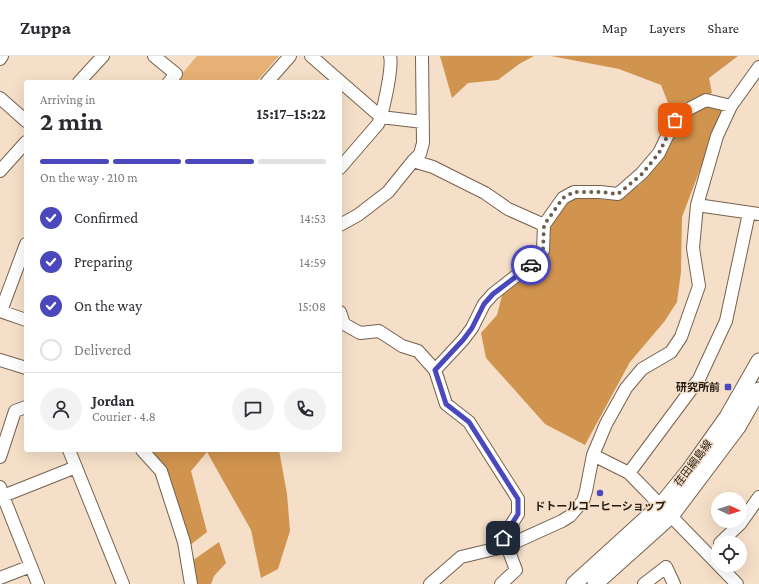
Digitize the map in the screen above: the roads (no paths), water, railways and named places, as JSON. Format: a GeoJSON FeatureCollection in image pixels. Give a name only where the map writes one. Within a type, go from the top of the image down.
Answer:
{"type":"FeatureCollection","features":[{"type":"Feature","properties":{"kind":"main road","name":"荏田綱島線"},"geometry":{"type":"LineString","coordinates":[[574,584],[666,510],[690,469],[727,417],[759,361]]}},
{"type":"Feature","properties":{"kind":"main road","name":"荏田綱島線"},"geometry":{"type":"LineString","coordinates":[[594,584],[666,510],[738,427],[759,390]]}},
{"type":"Feature","properties":{"kind":"street"},"geometry":{"type":"LineString","coordinates":[[81,80],[103,56]]}},
{"type":"Feature","properties":{"kind":"street"},"geometry":{"type":"LineString","coordinates":[[154,56],[176,74],[171,80]]}},
{"type":"Feature","properties":{"kind":"street"},"geometry":{"type":"LineString","coordinates":[[269,80],[290,56]]}},
{"type":"Feature","properties":{"kind":"street"},"geometry":{"type":"LineString","coordinates":[[311,56],[339,80]]}},
{"type":"Feature","properties":{"kind":"street"},"geometry":{"type":"LineString","coordinates":[[342,162],[378,124],[381,117],[388,83],[390,56]]}},
{"type":"Feature","properties":{"kind":"street"},"geometry":{"type":"LineString","coordinates":[[342,224],[358,215],[388,192],[420,154],[423,143],[422,56]]}},
{"type":"Feature","properties":{"kind":"street"},"geometry":{"type":"LineString","coordinates":[[430,584],[461,557],[501,548],[562,521],[570,516],[583,501],[593,455],[606,424],[626,388],[642,369],[670,352],[681,337],[699,286],[693,248],[697,205],[717,136],[731,106],[759,67]]}},
{"type":"Feature","properties":{"kind":"street"},"geometry":{"type":"LineString","coordinates":[[342,83],[381,117],[423,122]]}},
{"type":"Feature","properties":{"kind":"street"},"geometry":{"type":"LineString","coordinates":[[0,98],[24,119]]}},
{"type":"Feature","properties":{"kind":"street"},"geometry":{"type":"LineString","coordinates":[[435,370],[463,340],[472,328],[484,304],[493,294],[539,260],[543,250],[544,225],[563,198],[574,192],[618,194],[642,174],[659,153],[675,120],[683,112],[706,100],[731,106]]}},
{"type":"Feature","properties":{"kind":"street"},"geometry":{"type":"LineString","coordinates":[[0,171],[24,144]]}},
{"type":"Feature","properties":{"kind":"street"},"geometry":{"type":"LineString","coordinates":[[413,161],[433,167],[485,193],[508,209],[544,225]]}},
{"type":"Feature","properties":{"kind":"street"},"geometry":{"type":"LineString","coordinates":[[629,473],[699,379],[726,321],[754,213],[697,205]]}},
{"type":"Feature","properties":{"kind":"street"},"geometry":{"type":"LineString","coordinates":[[24,249],[1,311],[24,319]]}},
{"type":"Feature","properties":{"kind":"street"},"geometry":{"type":"LineString","coordinates":[[342,318],[344,324],[360,333],[379,331],[402,346],[418,351],[435,370],[446,404],[469,422],[518,499],[518,514],[501,548]]}},
{"type":"Feature","properties":{"kind":"street"},"geometry":{"type":"LineString","coordinates":[[0,360],[24,367]]}},
{"type":"Feature","properties":{"kind":"street"},"geometry":{"type":"LineString","coordinates":[[0,457],[15,411],[24,408]]}},
{"type":"Feature","properties":{"kind":"street"},"geometry":{"type":"LineString","coordinates":[[70,452],[123,584]]}},
{"type":"Feature","properties":{"kind":"street"},"geometry":{"type":"LineString","coordinates":[[144,452],[161,471],[184,542],[191,584]]}},
{"type":"Feature","properties":{"kind":"street"},"geometry":{"type":"LineString","coordinates":[[593,455],[629,473],[737,584]]}},
{"type":"Feature","properties":{"kind":"street"},"geometry":{"type":"LineString","coordinates":[[38,584],[1,494],[76,467]]}},
{"type":"Feature","properties":{"kind":"street"},"geometry":{"type":"LineString","coordinates":[[727,536],[740,524],[759,497]]}},
{"type":"Feature","properties":{"kind":"street"},"geometry":{"type":"LineString","coordinates":[[501,548],[516,570],[501,584]]}},
{"type":"Feature","properties":{"kind":"street"},"geometry":{"type":"LineString","coordinates":[[708,555],[711,552]]}},
{"type":"Feature","properties":{"kind":"street"},"geometry":{"type":"LineString","coordinates":[[0,578],[30,566]]}},
{"type":"Feature","properties":{"kind":"street"},"geometry":{"type":"LineString","coordinates":[[644,584],[666,567],[674,584]]}},
{"type":"Feature","properties":{"kind":"place","name":"研究所前"},"geometry":{"type":"Point","coordinates":[728,387]}},
{"type":"Feature","properties":{"kind":"place","name":"ドトールコーヒーショップ"},"geometry":{"type":"Point","coordinates":[600,493]}}]}
